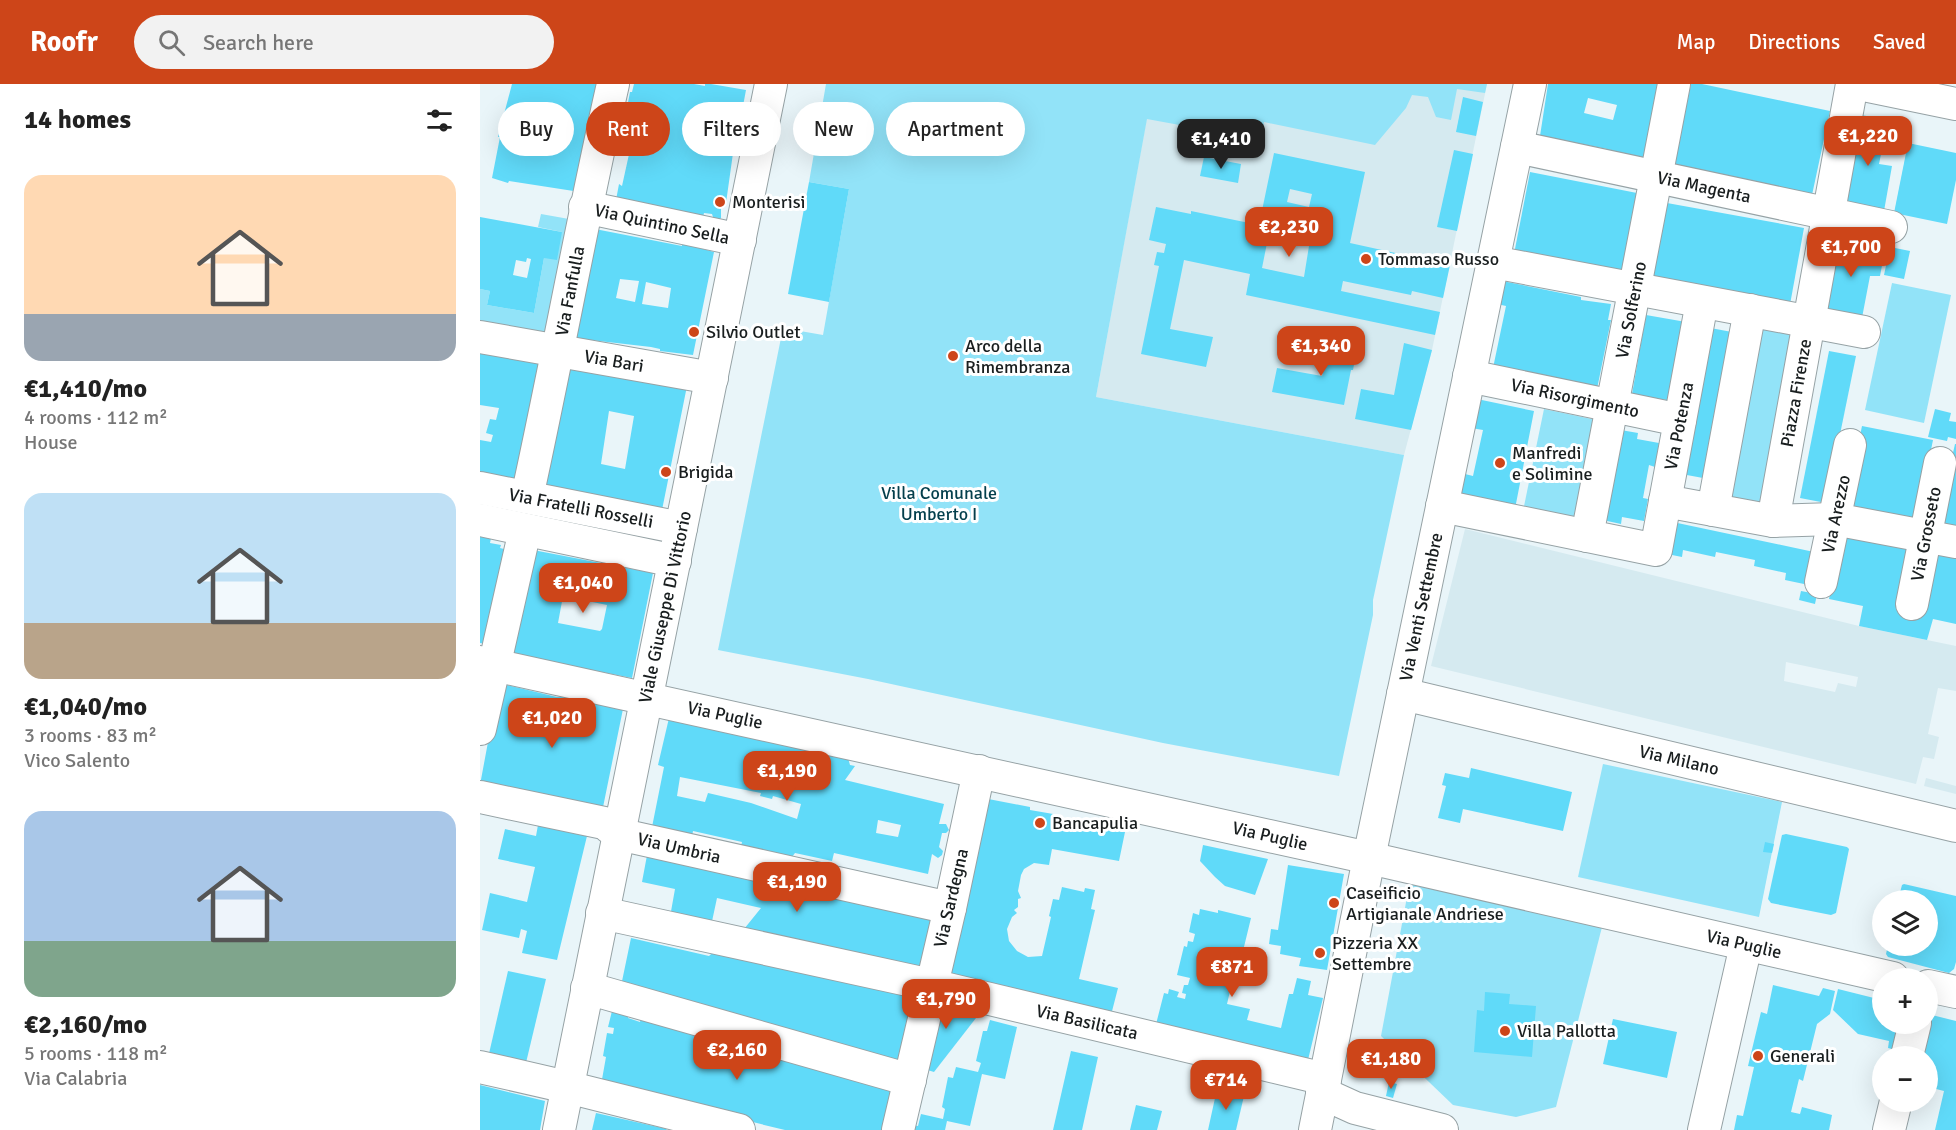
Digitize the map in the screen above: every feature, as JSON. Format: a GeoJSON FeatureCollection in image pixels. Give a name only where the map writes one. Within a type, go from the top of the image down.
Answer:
{"type":"FeatureCollection","features":[{"type":"Feature","properties":{"kind":"street","name":"Via Fanfulla"},"geometry":{"type":"LineString","coordinates":[[527,497],[585,207],[613,84]]}},
{"type":"Feature","properties":{"kind":"street","name":"Viale Giuseppe Di Vittorio"},"geometry":{"type":"LineString","coordinates":[[559,1130],[771,84]]}},
{"type":"Feature","properties":{"kind":"street","name":"Via Venti Settembre"},"geometry":{"type":"LineString","coordinates":[[1315,1130],[1369,858],[1530,84]]}},
{"type":"Feature","properties":{"kind":"street","name":"Via Solferino"},"geometry":{"type":"LineString","coordinates":[[1587,536],[1674,84]]}},
{"type":"Feature","properties":{"kind":"street"},"geometry":{"type":"LineString","coordinates":[[1852,84],[1809,322],[1864,332]]}},
{"type":"Feature","properties":{"kind":"street"},"geometry":{"type":"LineString","coordinates":[[1859,84],[1956,104]]}},
{"type":"Feature","properties":{"kind":"street","name":"Via Magenta"},"geometry":{"type":"LineString","coordinates":[[1517,147],[1891,226]]}},
{"type":"Feature","properties":{"kind":"street","name":"Via Quintino Sella"},"geometry":{"type":"LineString","coordinates":[[585,207],[740,240]]}},
{"type":"Feature","properties":{"kind":"street","name":"Piazza Firenze"},"geometry":{"type":"LineString","coordinates":[[1493,262],[1809,322],[1773,521]]}},
{"type":"Feature","properties":{"kind":"street","name":"Via Potenza"},"geometry":{"type":"LineString","coordinates":[[1587,536],[1656,550],[1702,302]]}},
{"type":"Feature","properties":{"kind":"street"},"geometry":{"type":"LineString","coordinates":[[1713,510],[1750,310]]}},
{"type":"Feature","properties":{"kind":"street","name":"Via Bari"},"geometry":{"type":"LineString","coordinates":[[480,337],[712,378]]}},
{"type":"Feature","properties":{"kind":"street","name":"Via Risorgimento"},"geometry":{"type":"LineString","coordinates":[[1469,376],[1680,420]]}},
{"type":"Feature","properties":{"kind":"street","name":"Via Arezzo"},"geometry":{"type":"LineString","coordinates":[[1821,582],[1850,445]]}},
{"type":"Feature","properties":{"kind":"street","name":"Via Grosseto"},"geometry":{"type":"LineString","coordinates":[[1912,604],[1940,463]]}},
{"type":"Feature","properties":{"kind":"street","name":"Via Fratelli Rosselli"},"geometry":{"type":"LineString","coordinates":[[480,488],[681,528]]}},
{"type":"Feature","properties":{"kind":"street"},"geometry":{"type":"LineString","coordinates":[[1665,501],[1773,521],[1834,519],[1956,542]]}},
{"type":"Feature","properties":{"kind":"street"},"geometry":{"type":"LineString","coordinates":[[1442,506],[1587,536]]}},
{"type":"Feature","properties":{"kind":"street","name":"Via Fratelli Rosselli"},"geometry":{"type":"LineString","coordinates":[[480,520],[675,561]]}},
{"type":"Feature","properties":{"kind":"street"},"geometry":{"type":"LineString","coordinates":[[480,729],[487,663],[525,530]]}},
{"type":"Feature","properties":{"kind":"street","name":"Via Puglie"},"geometry":{"type":"LineString","coordinates":[[487,663],[1369,858],[1872,973]]}},
{"type":"Feature","properties":{"kind":"street","name":"Via Milano"},"geometry":{"type":"LineString","coordinates":[[1403,694],[1956,826]]}},
{"type":"Feature","properties":{"kind":"street","name":"Via Sardegna"},"geometry":{"type":"LineString","coordinates":[[898,1130],[950,908],[979,771]]}},
{"type":"Feature","properties":{"kind":"street","name":"Via Umbria"},"geometry":{"type":"LineString","coordinates":[[480,796],[604,823],[618,834],[950,908]]}},
{"type":"Feature","properties":{"kind":"street","name":"Via Basilicata"},"geometry":{"type":"LineString","coordinates":[[602,913],[931,985],[1323,1086],[1355,1108],[1442,1130]]}},
{"type":"Feature","properties":{"kind":"street"},"geometry":{"type":"LineString","coordinates":[[1704,1130],[1746,945]]}},
{"type":"Feature","properties":{"kind":"street"},"geometry":{"type":"LineString","coordinates":[[587,988],[910,1080]]}},
{"type":"Feature","properties":{"kind":"street"},"geometry":{"type":"LineString","coordinates":[[1938,988],[1956,992]]}},
{"type":"Feature","properties":{"kind":"street"},"geometry":{"type":"LineString","coordinates":[[480,1067],[739,1130]]}},
{"type":"Feature","properties":{"kind":"street"},"geometry":{"type":"LineString","coordinates":[[1889,1130],[1893,1112]]}},
{"type":"Feature","properties":{"kind":"shaded area"},"geometry":{"type":"Polygon","coordinates":[[[1153,84],[1487,84],[1432,350],[1404,455],[1096,397],[1153,84]]]}},
{"type":"Feature","properties":{"kind":"shaded area"},"geometry":{"type":"Polygon","coordinates":[[[1465,529],[1859,626],[1956,646],[1956,691],[1938,688],[1928,734],[1939,737],[1934,759],[1923,757],[1916,784],[1431,666],[1465,529]],[[1786,662],[1784,681],[1835,692],[1838,683],[1856,687],[1858,677],[1786,662]]]}},
{"type":"Feature","properties":{"kind":"shaded area"},"geometry":{"type":"Polygon","coordinates":[[[1926,778],[1956,786],[1956,794],[1924,786],[1926,778]]]}},
{"type":"Feature","properties":{"kind":"green space","name":"Villa Comunale Umberto I"},"geometry":{"type":"Polygon","coordinates":[[[826,84],[1487,84],[1485,93],[1457,89],[1451,120],[1436,117],[1428,97],[1412,95],[1406,108],[1375,145],[1264,122],[1261,140],[1147,119],[1096,397],[1404,455],[1339,776],[1163,743],[868,679],[718,650],[783,328],[823,335],[849,189],[809,182],[814,156],[874,156],[874,102],[823,102],[826,84]]]}},
{"type":"Feature","properties":{"kind":"green space"},"geometry":{"type":"Polygon","coordinates":[[[541,214],[569,219],[545,336],[480,325],[480,289],[490,291],[487,305],[534,313],[544,258],[562,232],[538,227],[541,214]]]}},
{"type":"Feature","properties":{"kind":"green space"},"geometry":{"type":"Polygon","coordinates":[[[1892,283],[1951,295],[1924,423],[1865,410],[1892,283]]]}},
{"type":"Feature","properties":{"kind":"green space"},"geometry":{"type":"Polygon","coordinates":[[[1755,325],[1798,332],[1768,506],[1724,498],[1755,325]]]}},
{"type":"Feature","properties":{"kind":"green space"},"geometry":{"type":"Polygon","coordinates":[[[1544,409],[1601,421],[1579,528],[1522,516],[1544,409]]]}},
{"type":"Feature","properties":{"kind":"green space"},"geometry":{"type":"Polygon","coordinates":[[[1603,764],[1782,802],[1759,917],[1578,877],[1603,764]]]}},
{"type":"Feature","properties":{"kind":"green space"},"geometry":{"type":"Polygon","coordinates":[[[1410,881],[1602,927],[1556,1107],[1516,1117],[1453,1105],[1381,1036],[1410,881]]]}},
{"type":"Feature","properties":{"kind":"building"},"geometry":{"type":"Polygon","coordinates":[[[512,84],[605,84],[601,102],[586,102],[586,156],[588,156],[580,192],[509,181],[508,183],[492,178],[498,147],[498,156],[574,156],[574,102],[507,102],[512,84]]]}},
{"type":"Feature","properties":{"kind":"building"},"geometry":{"type":"Polygon","coordinates":[[[634,84],[705,86],[705,84],[711,84],[746,90],[744,102],[682,102],[682,156],[733,156],[726,203],[721,203],[719,220],[714,220],[712,214],[704,213],[703,217],[616,200],[619,184],[622,186],[629,156],[670,156],[670,102],[628,102],[630,92],[634,84]]]}},
{"type":"Feature","properties":{"kind":"building"},"geometry":{"type":"Polygon","coordinates":[[[1548,84],[1661,84],[1644,161],[1609,153],[1607,149],[1540,136],[1548,84]],[[1588,98],[1584,113],[1613,120],[1617,105],[1588,98]]]}},
{"type":"Feature","properties":{"kind":"building"},"geometry":{"type":"Polygon","coordinates":[[[1691,84],[1702,84],[1830,111],[1812,195],[1674,165],[1691,84]]]}},
{"type":"Feature","properties":{"kind":"building"},"geometry":{"type":"Polygon","coordinates":[[[1463,97],[1483,102],[1476,136],[1456,132],[1463,97]]]}},
{"type":"Feature","properties":{"kind":"building"},"geometry":{"type":"Polygon","coordinates":[[[1861,115],[1888,120],[1879,164],[1892,166],[1884,211],[1841,203],[1861,115]]]}},
{"type":"Feature","properties":{"kind":"building"},"geometry":{"type":"Polygon","coordinates":[[[1908,143],[1956,153],[1956,180],[1947,224],[1894,213],[1908,143]]]}},
{"type":"Feature","properties":{"kind":"building","name":"Tommaso Russo"},"geometry":{"type":"Polygon","coordinates":[[[1454,150],[1473,154],[1457,231],[1437,227],[1454,150]]]}},
{"type":"Feature","properties":{"kind":"building","name":"Tommaso Russo"},"geometry":{"type":"Polygon","coordinates":[[[1274,153],[1365,172],[1350,243],[1450,265],[1443,298],[1412,291],[1411,295],[1343,281],[1341,291],[1440,312],[1435,335],[1246,295],[1250,274],[1184,260],[1170,329],[1213,337],[1206,367],[1141,354],[1159,266],[1154,265],[1157,252],[1164,253],[1166,244],[1149,240],[1156,207],[1191,214],[1191,211],[1259,225],[1274,153]],[[1290,189],[1287,202],[1309,207],[1312,194],[1290,189]],[[1268,238],[1262,268],[1304,277],[1309,246],[1268,238]]]}},
{"type":"Feature","properties":{"kind":"building"},"geometry":{"type":"Polygon","coordinates":[[[1204,157],[1241,164],[1238,183],[1200,176],[1204,157]]]}},
{"type":"Feature","properties":{"kind":"building"},"geometry":{"type":"Polygon","coordinates":[[[1530,172],[1637,193],[1621,274],[1514,254],[1530,172]]]}},
{"type":"Feature","properties":{"kind":"building"},"geometry":{"type":"Polygon","coordinates":[[[809,182],[849,189],[829,302],[788,294],[809,182]]]}},
{"type":"Feature","properties":{"kind":"building"},"geometry":{"type":"Polygon","coordinates":[[[1667,203],[1804,228],[1789,310],[1652,284],[1667,203]]]}},
{"type":"Feature","properties":{"kind":"building"},"geometry":{"type":"Polygon","coordinates":[[[480,217],[562,232],[557,260],[544,258],[534,313],[487,305],[490,291],[480,289],[480,217]],[[527,258],[526,262],[516,260],[513,275],[527,278],[531,259],[527,258]]]}},
{"type":"Feature","properties":{"kind":"building"},"geometry":{"type":"Polygon","coordinates":[[[595,229],[682,246],[682,243],[714,252],[693,355],[660,351],[660,349],[651,347],[573,338],[595,229]],[[620,279],[616,298],[635,302],[639,281],[620,279]],[[646,282],[642,304],[668,308],[671,288],[646,282]]]}},
{"type":"Feature","properties":{"kind":"building"},"geometry":{"type":"Polygon","coordinates":[[[1836,237],[1886,245],[1880,276],[1870,276],[1861,323],[1822,316],[1836,237]]]}},
{"type":"Feature","properties":{"kind":"building"},"geometry":{"type":"Polygon","coordinates":[[[1890,247],[1910,251],[1904,279],[1884,275],[1890,247]]]}},
{"type":"Feature","properties":{"kind":"building"},"geometry":{"type":"Polygon","coordinates":[[[1502,281],[1581,297],[1581,300],[1611,304],[1608,320],[1611,320],[1597,389],[1493,368],[1506,306],[1497,304],[1502,281]]]}},
{"type":"Feature","properties":{"kind":"building"},"geometry":{"type":"Polygon","coordinates":[[[1646,315],[1686,322],[1672,401],[1632,394],[1646,315]]]}},
{"type":"Feature","properties":{"kind":"building"},"geometry":{"type":"Polygon","coordinates":[[[1705,327],[1732,332],[1703,478],[1676,473],[1705,327]]]}},
{"type":"Feature","properties":{"kind":"building"},"geometry":{"type":"Polygon","coordinates":[[[1321,342],[1357,349],[1344,405],[1272,392],[1277,368],[1322,376],[1324,364],[1317,363],[1321,342]]]}},
{"type":"Feature","properties":{"kind":"building"},"geometry":{"type":"Polygon","coordinates":[[[1404,343],[1432,350],[1411,430],[1355,419],[1361,389],[1394,395],[1404,343]]]}},
{"type":"Feature","properties":{"kind":"building"},"geometry":{"type":"Polygon","coordinates":[[[480,349],[547,360],[519,487],[480,477],[480,440],[491,442],[493,435],[486,433],[490,419],[496,420],[499,408],[480,405],[480,349]]]}},
{"type":"Feature","properties":{"kind":"building"},"geometry":{"type":"Polygon","coordinates":[[[1829,351],[1856,356],[1826,503],[1800,498],[1829,351]]]}},
{"type":"Feature","properties":{"kind":"building"},"geometry":{"type":"Polygon","coordinates":[[[564,364],[687,386],[662,510],[541,486],[564,364]],[[609,411],[601,464],[625,469],[634,416],[609,411]]]}},
{"type":"Feature","properties":{"kind":"building","name":"Manfredi e Solimine"},"geometry":{"type":"Polygon","coordinates":[[[1477,399],[1534,411],[1514,514],[1455,502],[1461,473],[1473,476],[1483,430],[1471,428],[1477,399]]]}},
{"type":"Feature","properties":{"kind":"building"},"geometry":{"type":"Polygon","coordinates":[[[1935,409],[1951,413],[1949,421],[1956,422],[1956,439],[1948,437],[1947,441],[1928,437],[1935,409]]]}},
{"type":"Feature","properties":{"kind":"building"},"geometry":{"type":"Polygon","coordinates":[[[1862,426],[1933,440],[1916,524],[1845,509],[1862,426]]]}},
{"type":"Feature","properties":{"kind":"building"},"geometry":{"type":"Polygon","coordinates":[[[1615,429],[1638,433],[1637,439],[1659,443],[1655,467],[1649,465],[1643,498],[1648,499],[1644,521],[1622,517],[1621,524],[1598,519],[1615,429]]]}},
{"type":"Feature","properties":{"kind":"building"},"geometry":{"type":"Polygon","coordinates":[[[1956,444],[1956,531],[1936,527],[1956,444]]]}},
{"type":"Feature","properties":{"kind":"building"},"geometry":{"type":"Polygon","coordinates":[[[1668,521],[1814,552],[1804,584],[1785,580],[1786,573],[1754,566],[1755,560],[1716,552],[1715,557],[1683,550],[1682,557],[1662,553],[1668,521]]]}},
{"type":"Feature","properties":{"kind":"building"},"geometry":{"type":"Polygon","coordinates":[[[1842,532],[1956,554],[1956,624],[1933,619],[1927,640],[1859,626],[1863,606],[1829,599],[1842,532]]]}},
{"type":"Feature","properties":{"kind":"building"},"geometry":{"type":"Polygon","coordinates":[[[480,536],[491,538],[490,543],[501,545],[500,548],[504,549],[486,644],[480,643],[480,536]]]}},
{"type":"Feature","properties":{"kind":"building"},"geometry":{"type":"Polygon","coordinates":[[[533,550],[653,573],[632,678],[512,654],[533,550]],[[563,596],[558,623],[600,631],[607,605],[563,596]]]}},
{"type":"Feature","properties":{"kind":"building"},"geometry":{"type":"Polygon","coordinates":[[[1801,591],[1817,594],[1815,604],[1799,600],[1801,591]]]}},
{"type":"Feature","properties":{"kind":"building"},"geometry":{"type":"Polygon","coordinates":[[[499,683],[623,709],[601,817],[480,785],[499,683]]]}},
{"type":"Feature","properties":{"kind":"building"},"geometry":{"type":"Polygon","coordinates":[[[669,718],[848,758],[850,765],[855,766],[845,780],[944,804],[939,824],[946,824],[949,830],[942,833],[939,847],[943,851],[942,855],[938,858],[932,854],[928,874],[834,853],[832,861],[795,853],[789,861],[740,850],[742,842],[693,831],[691,842],[651,832],[664,767],[658,765],[669,718]],[[680,777],[677,796],[705,802],[708,793],[751,803],[797,819],[801,804],[773,796],[772,799],[760,796],[761,793],[680,777]],[[878,820],[876,833],[898,837],[901,825],[878,820]]]}},
{"type":"Feature","properties":{"kind":"building"},"geometry":{"type":"Polygon","coordinates":[[[1471,768],[1572,792],[1563,831],[1463,809],[1460,823],[1438,818],[1446,786],[1442,785],[1445,773],[1469,778],[1471,768]]]}},
{"type":"Feature","properties":{"kind":"building"},"geometry":{"type":"Polygon","coordinates":[[[978,797],[1059,815],[1058,820],[1125,832],[1119,861],[1052,849],[1049,865],[1034,863],[1024,869],[1018,891],[1021,898],[1018,899],[1018,907],[1014,910],[1017,913],[1012,917],[1007,929],[1009,941],[1017,951],[1028,957],[1042,956],[1053,899],[1059,900],[1062,887],[1084,892],[1085,888],[1095,890],[1091,909],[1095,910],[1079,979],[1118,988],[1110,1019],[941,983],[978,797]]]}},
{"type":"Feature","properties":{"kind":"building"},"geometry":{"type":"Polygon","coordinates":[[[538,825],[587,836],[557,960],[522,953],[527,931],[521,929],[519,938],[482,930],[490,893],[527,902],[535,867],[498,859],[505,829],[536,836],[538,825]]]}},
{"type":"Feature","properties":{"kind":"building"},"geometry":{"type":"Polygon","coordinates":[[[1782,835],[1849,849],[1836,913],[1831,915],[1771,903],[1768,899],[1782,835]]]}},
{"type":"Feature","properties":{"kind":"building"},"geometry":{"type":"Polygon","coordinates":[[[1765,842],[1774,844],[1772,853],[1763,852],[1765,842]]]}},
{"type":"Feature","properties":{"kind":"building"},"geometry":{"type":"Polygon","coordinates":[[[1203,845],[1268,859],[1255,895],[1225,886],[1215,877],[1200,861],[1203,845]]]}},
{"type":"Feature","properties":{"kind":"building"},"geometry":{"type":"Polygon","coordinates":[[[648,850],[936,916],[922,975],[740,934],[761,908],[717,898],[711,926],[670,917],[675,889],[642,882],[648,850]]]}},
{"type":"Feature","properties":{"kind":"building"},"geometry":{"type":"Polygon","coordinates":[[[1288,865],[1344,874],[1327,970],[1299,966],[1301,958],[1280,954],[1281,946],[1269,944],[1271,929],[1278,930],[1288,865]]]}},
{"type":"Feature","properties":{"kind":"building"},"geometry":{"type":"Polygon","coordinates":[[[1904,884],[1930,890],[1901,890],[1904,884]]]}},
{"type":"Feature","properties":{"kind":"building"},"geometry":{"type":"Polygon","coordinates":[[[1938,892],[1956,896],[1956,962],[1954,969],[1949,973],[1938,970],[1938,968],[1888,957],[1938,956],[1938,892]]]}},
{"type":"Feature","properties":{"kind":"building"},"geometry":{"type":"Polygon","coordinates":[[[1200,909],[1218,913],[1218,910],[1251,918],[1243,951],[1236,950],[1235,954],[1233,953],[1225,985],[1231,987],[1227,1004],[1250,1009],[1247,1020],[1281,1028],[1289,994],[1293,994],[1297,978],[1311,981],[1308,995],[1323,998],[1307,1064],[1154,1032],[1164,993],[1168,994],[1169,989],[1179,992],[1177,997],[1185,999],[1186,994],[1182,993],[1184,985],[1188,985],[1190,978],[1177,975],[1184,946],[1187,947],[1188,941],[1193,942],[1195,934],[1189,932],[1193,913],[1199,915],[1200,909]]]}},
{"type":"Feature","properties":{"kind":"building"},"geometry":{"type":"Polygon","coordinates":[[[631,938],[709,956],[720,946],[923,992],[904,1068],[621,986],[631,938]]]}},
{"type":"Feature","properties":{"kind":"building"},"geometry":{"type":"Polygon","coordinates":[[[508,971],[546,979],[525,1067],[488,1058],[508,971]]]}},
{"type":"Feature","properties":{"kind":"building"},"geometry":{"type":"Polygon","coordinates":[[[1773,985],[1819,996],[1823,988],[1835,991],[1830,1014],[1817,1024],[1803,1081],[1799,1079],[1791,1112],[1800,1114],[1802,1107],[1832,1115],[1829,1130],[1734,1130],[1737,1115],[1743,1116],[1754,1067],[1748,1066],[1761,1012],[1767,1014],[1773,985]]]}},
{"type":"Feature","properties":{"kind":"building"},"geometry":{"type":"Polygon","coordinates":[[[1838,989],[1872,998],[1872,1034],[1911,1034],[1909,1046],[1888,1046],[1889,1041],[1858,1034],[1833,1010],[1838,989]]]}},
{"type":"Feature","properties":{"kind":"building","name":"Villa Pallotta"},"geometry":{"type":"Polygon","coordinates":[[[1485,992],[1510,994],[1509,1004],[1536,1006],[1532,1057],[1474,1052],[1477,1010],[1484,1011],[1485,992]]]}},
{"type":"Feature","properties":{"kind":"building"},"geometry":{"type":"Polygon","coordinates":[[[934,997],[983,1009],[934,1072],[921,1068],[934,997]]]}},
{"type":"Feature","properties":{"kind":"building"},"geometry":{"type":"Polygon","coordinates":[[[612,1011],[628,1014],[628,1018],[640,1022],[641,1018],[670,1026],[669,1028],[894,1089],[884,1130],[785,1130],[601,1085],[607,1033],[613,1034],[614,1028],[608,1027],[612,1011]]]}},
{"type":"Feature","properties":{"kind":"building"},"geometry":{"type":"Polygon","coordinates":[[[1938,1016],[1956,1021],[1956,1130],[1935,1130],[1944,1091],[1938,1090],[1938,1046],[1920,1046],[1923,1034],[1938,1034],[1938,1016]]]}},
{"type":"Feature","properties":{"kind":"building"},"geometry":{"type":"Polygon","coordinates":[[[1613,1019],[1677,1032],[1667,1078],[1603,1064],[1613,1019]]]}},
{"type":"Feature","properties":{"kind":"building"},"geometry":{"type":"Polygon","coordinates":[[[990,1020],[1017,1027],[1005,1079],[982,1074],[970,1126],[947,1121],[945,1130],[912,1130],[913,1125],[918,1126],[921,1114],[943,1119],[945,1109],[942,1107],[948,1077],[953,1078],[956,1067],[978,1072],[981,1063],[976,1061],[983,1031],[987,1031],[990,1020]]]}},
{"type":"Feature","properties":{"kind":"building"},"geometry":{"type":"Polygon","coordinates":[[[1071,1051],[1098,1057],[1082,1130],[1053,1130],[1071,1051]]]}},
{"type":"Feature","properties":{"kind":"building"},"geometry":{"type":"Polygon","coordinates":[[[1389,1082],[1397,1084],[1393,1098],[1386,1096],[1389,1082]]]}},
{"type":"Feature","properties":{"kind":"building"},"geometry":{"type":"Polygon","coordinates":[[[480,1085],[545,1101],[540,1130],[480,1130],[480,1085]]]}},
{"type":"Feature","properties":{"kind":"building"},"geometry":{"type":"Polygon","coordinates":[[[1217,1089],[1244,1096],[1236,1130],[1208,1130],[1217,1089]]]}},
{"type":"Feature","properties":{"kind":"building"},"geometry":{"type":"Polygon","coordinates":[[[1136,1105],[1162,1111],[1157,1130],[1130,1130],[1136,1105]]]}},
{"type":"Feature","properties":{"kind":"building"},"geometry":{"type":"Polygon","coordinates":[[[596,1113],[667,1129],[592,1130],[596,1113]]]}},
{"type":"Feature","properties":{"kind":"place","name":"Monterisi"},"geometry":{"type":"Point","coordinates":[720,202]}},
{"type":"Feature","properties":{"kind":"place","name":"Tommaso Russo"},"geometry":{"type":"Point","coordinates":[1366,259]}},
{"type":"Feature","properties":{"kind":"place","name":"Silvio Outlet"},"geometry":{"type":"Point","coordinates":[694,332]}},
{"type":"Feature","properties":{"kind":"place","name":"Arco della Rimembranza"},"geometry":{"type":"Point","coordinates":[953,356]}},
{"type":"Feature","properties":{"kind":"place","name":"Manfredi e Solimine"},"geometry":{"type":"Point","coordinates":[1500,463]}},
{"type":"Feature","properties":{"kind":"place","name":"Brigida"},"geometry":{"type":"Point","coordinates":[666,472]}},
{"type":"Feature","properties":{"kind":"place","name":"Bancapulia"},"geometry":{"type":"Point","coordinates":[1040,823]}},
{"type":"Feature","properties":{"kind":"place","name":"Caseificio Artigianale Andriese"},"geometry":{"type":"Point","coordinates":[1334,903]}},
{"type":"Feature","properties":{"kind":"place","name":"Pizzeria XX Settembre"},"geometry":{"type":"Point","coordinates":[1320,953]}},
{"type":"Feature","properties":{"kind":"place","name":"Villa Pallotta"},"geometry":{"type":"Point","coordinates":[1505,1031]}},
{"type":"Feature","properties":{"kind":"place","name":"Generali"},"geometry":{"type":"Point","coordinates":[1758,1056]}}]}
